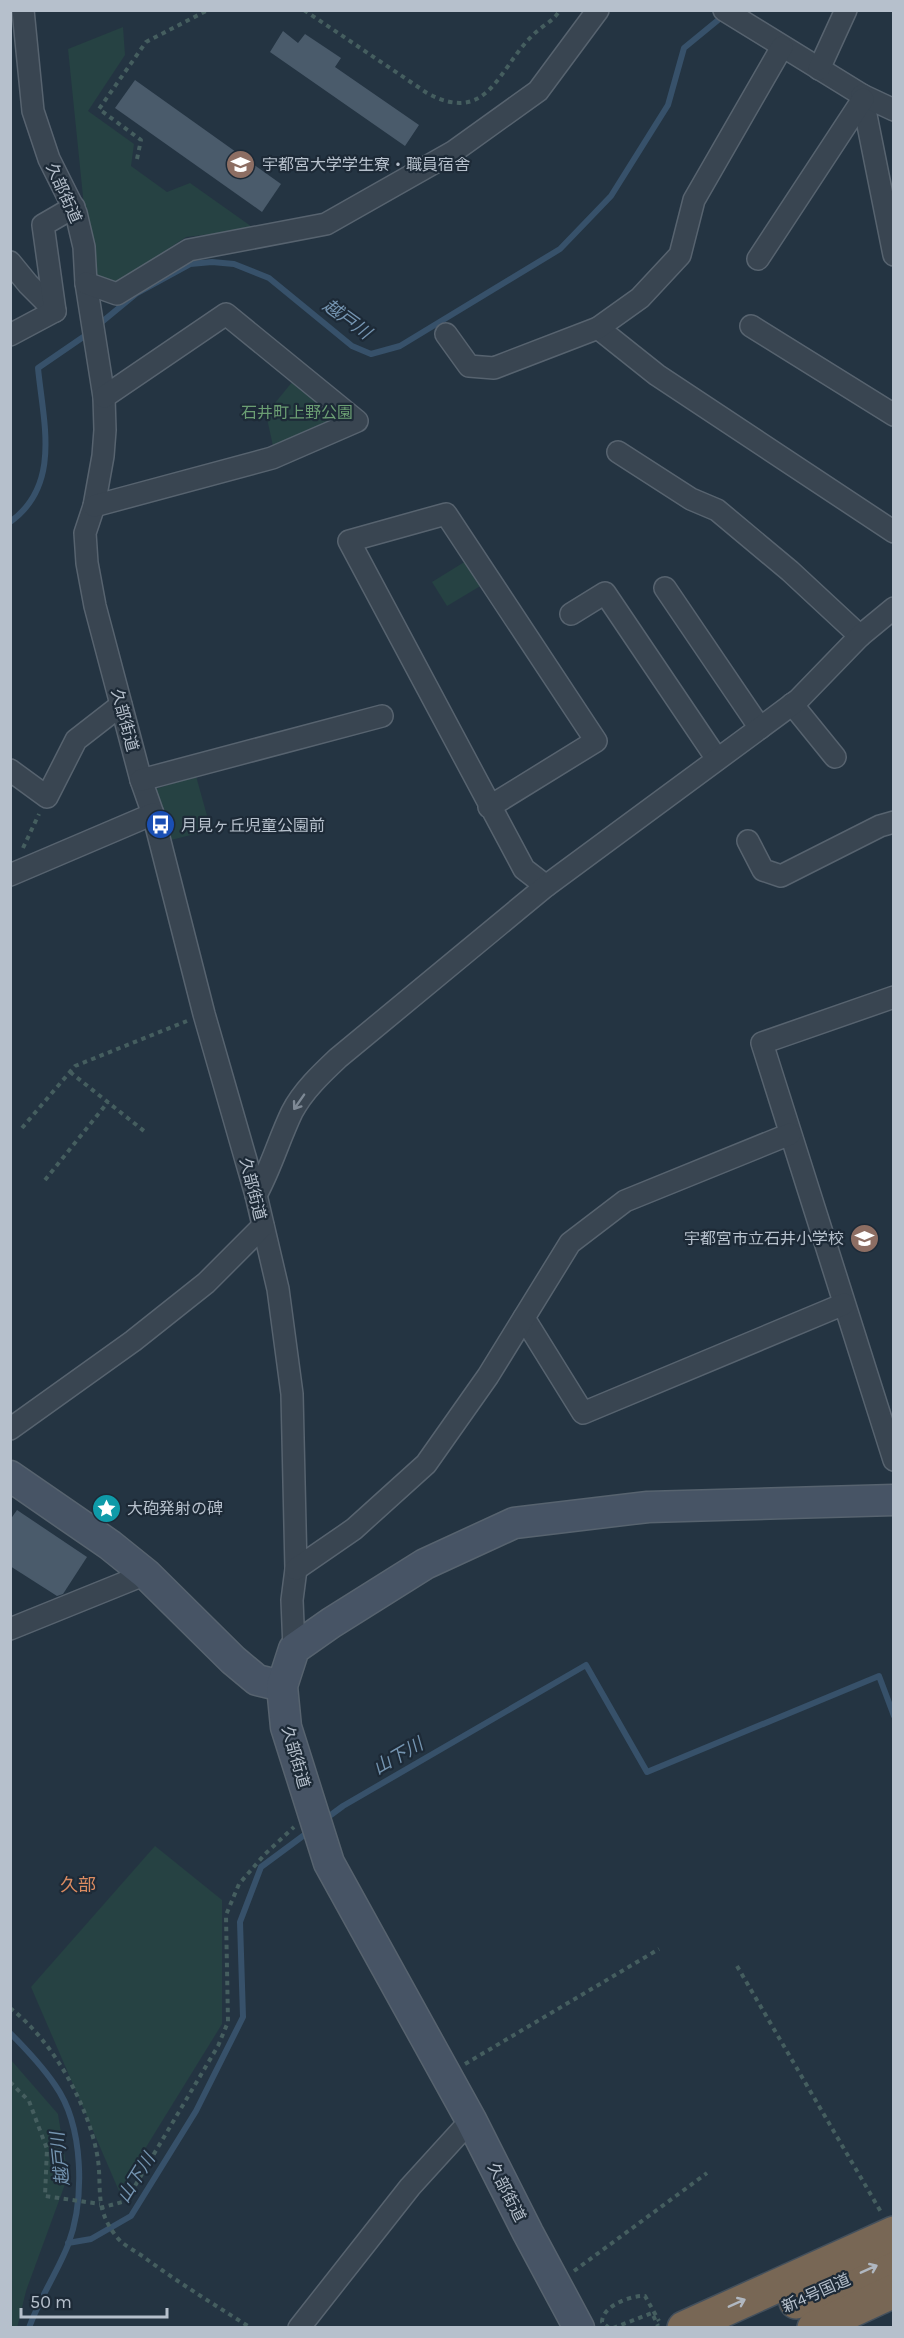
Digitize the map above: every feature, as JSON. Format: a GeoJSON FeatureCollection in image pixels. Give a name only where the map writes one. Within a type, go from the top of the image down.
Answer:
{"type":"FeatureCollection","features":[{"type":"Feature","properties":{"kind":"highway"},"geometry":{"type":"LineString","coordinates":[[671,2325],[893,2233]]}},
{"type":"Feature","properties":{"kind":"highway","name":"新4号国道"},"geometry":{"type":"LineString","coordinates":[[739,2328],[894,2258]]}},
{"type":"Feature","properties":{"kind":"highway","name":"新4号国道"},"geometry":{"type":"LineString","coordinates":[[814,2328],[894,2291]]}},
{"type":"Feature","properties":{"kind":"highway"},"geometry":{"type":"LineString","coordinates":[[864,2328],[894,2315]]}},
{"type":"Feature","properties":{"kind":"street","name":"久部街道"},"geometry":{"type":"LineString","coordinates":[[23,10],[33,111],[49,159],[74,207],[84,247],[86,282],[104,398],[103,456],[94,506],[85,533],[87,563],[95,606],[141,780],[153,814],[204,1014],[256,1195],[278,1289],[292,1394],[296,1569],[292,1599],[294,1649],[282,1686],[286,1727],[329,1863],[471,2120],[579,2328]]}},
{"type":"Feature","properties":{"kind":"street"},"geometry":{"type":"LineString","coordinates":[[86,282],[117,294],[189,250],[326,224],[453,152],[538,91],[598,10]]}},
{"type":"Feature","properties":{"kind":"street"},"geometry":{"type":"LineString","coordinates":[[819,69],[846,10]]}},
{"type":"Feature","properties":{"kind":"street"},"geometry":{"type":"LineString","coordinates":[[731,13],[862,97],[894,110]]}},
{"type":"Feature","properties":{"kind":"street"},"geometry":{"type":"LineString","coordinates":[[446,334],[469,366],[494,368],[598,328],[640,298],[680,255],[694,200],[782,47]]}},
{"type":"Feature","properties":{"kind":"street"},"geometry":{"type":"LineString","coordinates":[[862,97],[894,255]]}},
{"type":"Feature","properties":{"kind":"street"},"geometry":{"type":"LineString","coordinates":[[758,259],[862,97]]}},
{"type":"Feature","properties":{"kind":"street"},"geometry":{"type":"LineString","coordinates":[[55,311],[43,225],[74,207]]}},
{"type":"Feature","properties":{"kind":"street"},"geometry":{"type":"LineString","coordinates":[[10,262],[55,311]]}},
{"type":"Feature","properties":{"kind":"street"},"geometry":{"type":"LineString","coordinates":[[10,335],[55,311]]}},
{"type":"Feature","properties":{"kind":"street"},"geometry":{"type":"LineString","coordinates":[[94,506],[272,458],[357,421],[226,314],[104,398]]}},
{"type":"Feature","properties":{"kind":"street"},"geometry":{"type":"LineString","coordinates":[[751,326],[894,415]]}},
{"type":"Feature","properties":{"kind":"street"},"geometry":{"type":"LineString","coordinates":[[598,328],[657,375],[894,532]]}},
{"type":"Feature","properties":{"kind":"street"},"geometry":{"type":"LineString","coordinates":[[618,452],[691,499],[717,510],[790,571],[860,636]]}},
{"type":"Feature","properties":{"kind":"street"},"geometry":{"type":"LineString","coordinates":[[489,807],[596,741],[446,514],[349,541],[489,807],[524,869],[546,886]]}},
{"type":"Feature","properties":{"kind":"street"},"geometry":{"type":"LineString","coordinates":[[665,588],[760,728]]}},
{"type":"Feature","properties":{"kind":"street"},"geometry":{"type":"LineString","coordinates":[[571,614],[605,593],[717,759]]}},
{"type":"Feature","properties":{"kind":"street"},"geometry":{"type":"LineString","coordinates":[[256,1195],[267,1175],[292,1112],[314,1081],[338,1058],[546,886],[792,704],[860,636],[894,608]]}},
{"type":"Feature","properties":{"kind":"street"},"geometry":{"type":"LineString","coordinates":[[792,704],[835,757]]}},
{"type":"Feature","properties":{"kind":"street"},"geometry":{"type":"LineString","coordinates":[[10,770],[47,797],[76,740],[121,705]]}},
{"type":"Feature","properties":{"kind":"street"},"geometry":{"type":"LineString","coordinates":[[141,780],[382,716]]}},
{"type":"Feature","properties":{"kind":"street"},"geometry":{"type":"LineString","coordinates":[[11,874],[153,814]]}},
{"type":"Feature","properties":{"kind":"street"},"geometry":{"type":"LineString","coordinates":[[748,841],[763,870],[780,876],[880,826],[894,822]]}},
{"type":"Feature","properties":{"kind":"street"},"geometry":{"type":"LineString","coordinates":[[894,997],[762,1043],[894,1460]]}},
{"type":"Feature","properties":{"kind":"street"},"geometry":{"type":"LineString","coordinates":[[296,1569],[354,1529],[426,1464],[488,1376],[570,1243],[625,1201],[790,1134]]}},
{"type":"Feature","properties":{"kind":"street"},"geometry":{"type":"LineString","coordinates":[[10,1430],[133,1341],[206,1283],[263,1226]]}},
{"type":"Feature","properties":{"kind":"street"},"geometry":{"type":"LineString","coordinates":[[524,1318],[583,1413],[844,1304]]}},
{"type":"Feature","properties":{"kind":"street"},"geometry":{"type":"LineString","coordinates":[[10,1476],[110,1545],[146,1574],[257,1680],[282,1686]]}},
{"type":"Feature","properties":{"kind":"street"},"geometry":{"type":"LineString","coordinates":[[294,1649],[425,1563],[514,1523],[648,1507],[893,1502]]}},
{"type":"Feature","properties":{"kind":"street"},"geometry":{"type":"LineString","coordinates":[[10,1629],[146,1574]]}},
{"type":"Feature","properties":{"kind":"street"},"geometry":{"type":"LineString","coordinates":[[299,2328],[410,2187],[471,2120]]}},
{"type":"Feature","properties":{"kind":"path"},"geometry":{"type":"LineString","coordinates":[[137,159],[141,140],[99,109],[146,42],[208,10]]}},
{"type":"Feature","properties":{"kind":"path"},"geometry":{"type":"LineString","coordinates":[[304,10],[427,93],[440,100],[457,104],[473,101],[487,92],[532,36],[556,18],[560,10]]}},
{"type":"Feature","properties":{"kind":"path"},"geometry":{"type":"LineString","coordinates":[[11,874],[47,797]]}},
{"type":"Feature","properties":{"kind":"path"},"geometry":{"type":"LineString","coordinates":[[22,1128],[75,1066],[204,1014]]}},
{"type":"Feature","properties":{"kind":"path"},"geometry":{"type":"LineString","coordinates":[[70,1072],[144,1131]]}},
{"type":"Feature","properties":{"kind":"path"},"geometry":{"type":"LineString","coordinates":[[45,1180],[108,1102]]}},
{"type":"Feature","properties":{"kind":"path"},"geometry":{"type":"LineString","coordinates":[[10,2082],[29,2101],[46,2149],[45,2196],[100,2206],[126,2201],[218,2046],[228,2022],[226,1915],[239,1884],[265,1854],[312,1811]]}},
{"type":"Feature","properties":{"kind":"path"},"geometry":{"type":"LineString","coordinates":[[446,2075],[659,1949]]}},
{"type":"Feature","properties":{"kind":"path"},"geometry":{"type":"LineString","coordinates":[[737,1966],[893,2233]]}},
{"type":"Feature","properties":{"kind":"path"},"geometry":{"type":"LineString","coordinates":[[10,2008],[28,2021],[58,2061],[87,2117],[97,2155],[100,2206],[116,2237],[173,2278],[251,2328]]}},
{"type":"Feature","properties":{"kind":"path"},"geometry":{"type":"LineString","coordinates":[[556,2283],[707,2173]]}},
{"type":"Feature","properties":{"kind":"path"},"geometry":{"type":"LineString","coordinates":[[659,2328],[652,2313],[611,2328],[602,2322],[602,2317],[606,2311],[636,2295],[645,2296],[671,2325]]}},
{"type":"Feature","properties":{"kind":"green space"},"geometry":{"type":"Polygon","coordinates":[[[123,27],[125,55],[88,111],[134,144],[131,166],[167,192],[190,183],[255,229],[186,237],[104,292],[92,285],[68,49],[123,27]]]}},
{"type":"Feature","properties":{"kind":"green space","name":"石井町上野公園"},"geometry":{"type":"Polygon","coordinates":[[[293,381],[330,411],[328,424],[273,446],[266,414],[293,381]]]}},
{"type":"Feature","properties":{"kind":"green space"},"geometry":{"type":"Polygon","coordinates":[[[466,561],[482,585],[447,606],[432,582],[466,561]]]}},
{"type":"Feature","properties":{"kind":"green space"},"geometry":{"type":"Polygon","coordinates":[[[196,776],[211,830],[167,841],[149,791],[196,776]]]}},
{"type":"Feature","properties":{"kind":"green space"},"geometry":{"type":"Polygon","coordinates":[[[155,1846],[222,1900],[222,2024],[119,2191],[31,1987],[155,1846]]]}},
{"type":"Feature","properties":{"kind":"green space"},"geometry":{"type":"Polygon","coordinates":[[[11,2060],[58,2114],[68,2176],[26,2291],[17,2328],[10,2327],[11,2060]]]}},
{"type":"Feature","properties":{"kind":"building"},"geometry":{"type":"Polygon","coordinates":[[[283,31],[298,43],[305,34],[341,58],[335,67],[419,125],[405,146],[270,52],[283,31]]]}},
{"type":"Feature","properties":{"kind":"building"},"geometry":{"type":"Polygon","coordinates":[[[135,80],[281,184],[262,212],[115,108],[135,80]]]}},
{"type":"Feature","properties":{"kind":"building"},"geometry":{"type":"Polygon","coordinates":[[[17,1510],[87,1557],[63,1594],[57,1596],[10,1566],[10,1520],[17,1510]]]}},
{"type":"Feature","properties":{"kind":"waterway","name":"越戸川"},"geometry":{"type":"LineString","coordinates":[[97,326],[137,293],[190,264],[212,262],[234,264],[269,278],[352,346],[371,354],[400,346],[560,249],[611,196],[668,105],[684,48],[723,16]]}},
{"type":"Feature","properties":{"kind":"waterway","name":"越戸川"},"geometry":{"type":"LineString","coordinates":[[10,522],[26,507],[37,490],[43,471],[45,430],[38,368],[89,333]]}},
{"type":"Feature","properties":{"kind":"waterway","name":"山下川"},"geometry":{"type":"LineString","coordinates":[[324,1820],[343,1806],[586,1665],[647,1772],[879,1676],[894,1716]]}},
{"type":"Feature","properties":{"kind":"waterway","name":"山下川"},"geometry":{"type":"LineString","coordinates":[[68,2243],[91,2239],[131,2216],[196,2111],[243,2017],[240,1922],[261,1867],[311,1830]]}},
{"type":"Feature","properties":{"kind":"waterway","name":"越戸川"},"geometry":{"type":"LineString","coordinates":[[10,2033],[45,2071],[65,2102],[72,2121],[79,2163],[74,2227],[59,2266],[29,2328]]}},
{"type":"Feature","properties":{"kind":"place","name":"宇都宮大学学生寮・職員宿舎"},"geometry":{"type":"Point","coordinates":[241,164]}},
{"type":"Feature","properties":{"kind":"place","name":"月見ヶ丘児童公園前"},"geometry":{"type":"Point","coordinates":[160,825]}},
{"type":"Feature","properties":{"kind":"place","name":"宇都宮市立石井小学校"},"geometry":{"type":"Point","coordinates":[865,1238]}},
{"type":"Feature","properties":{"kind":"place","name":"大砲発射の碑"},"geometry":{"type":"Point","coordinates":[106,1508]}},
{"type":"Feature","properties":{"kind":"district","name":"久部"},"geometry":{"type":"Point","coordinates":[78,1885]}}]}
